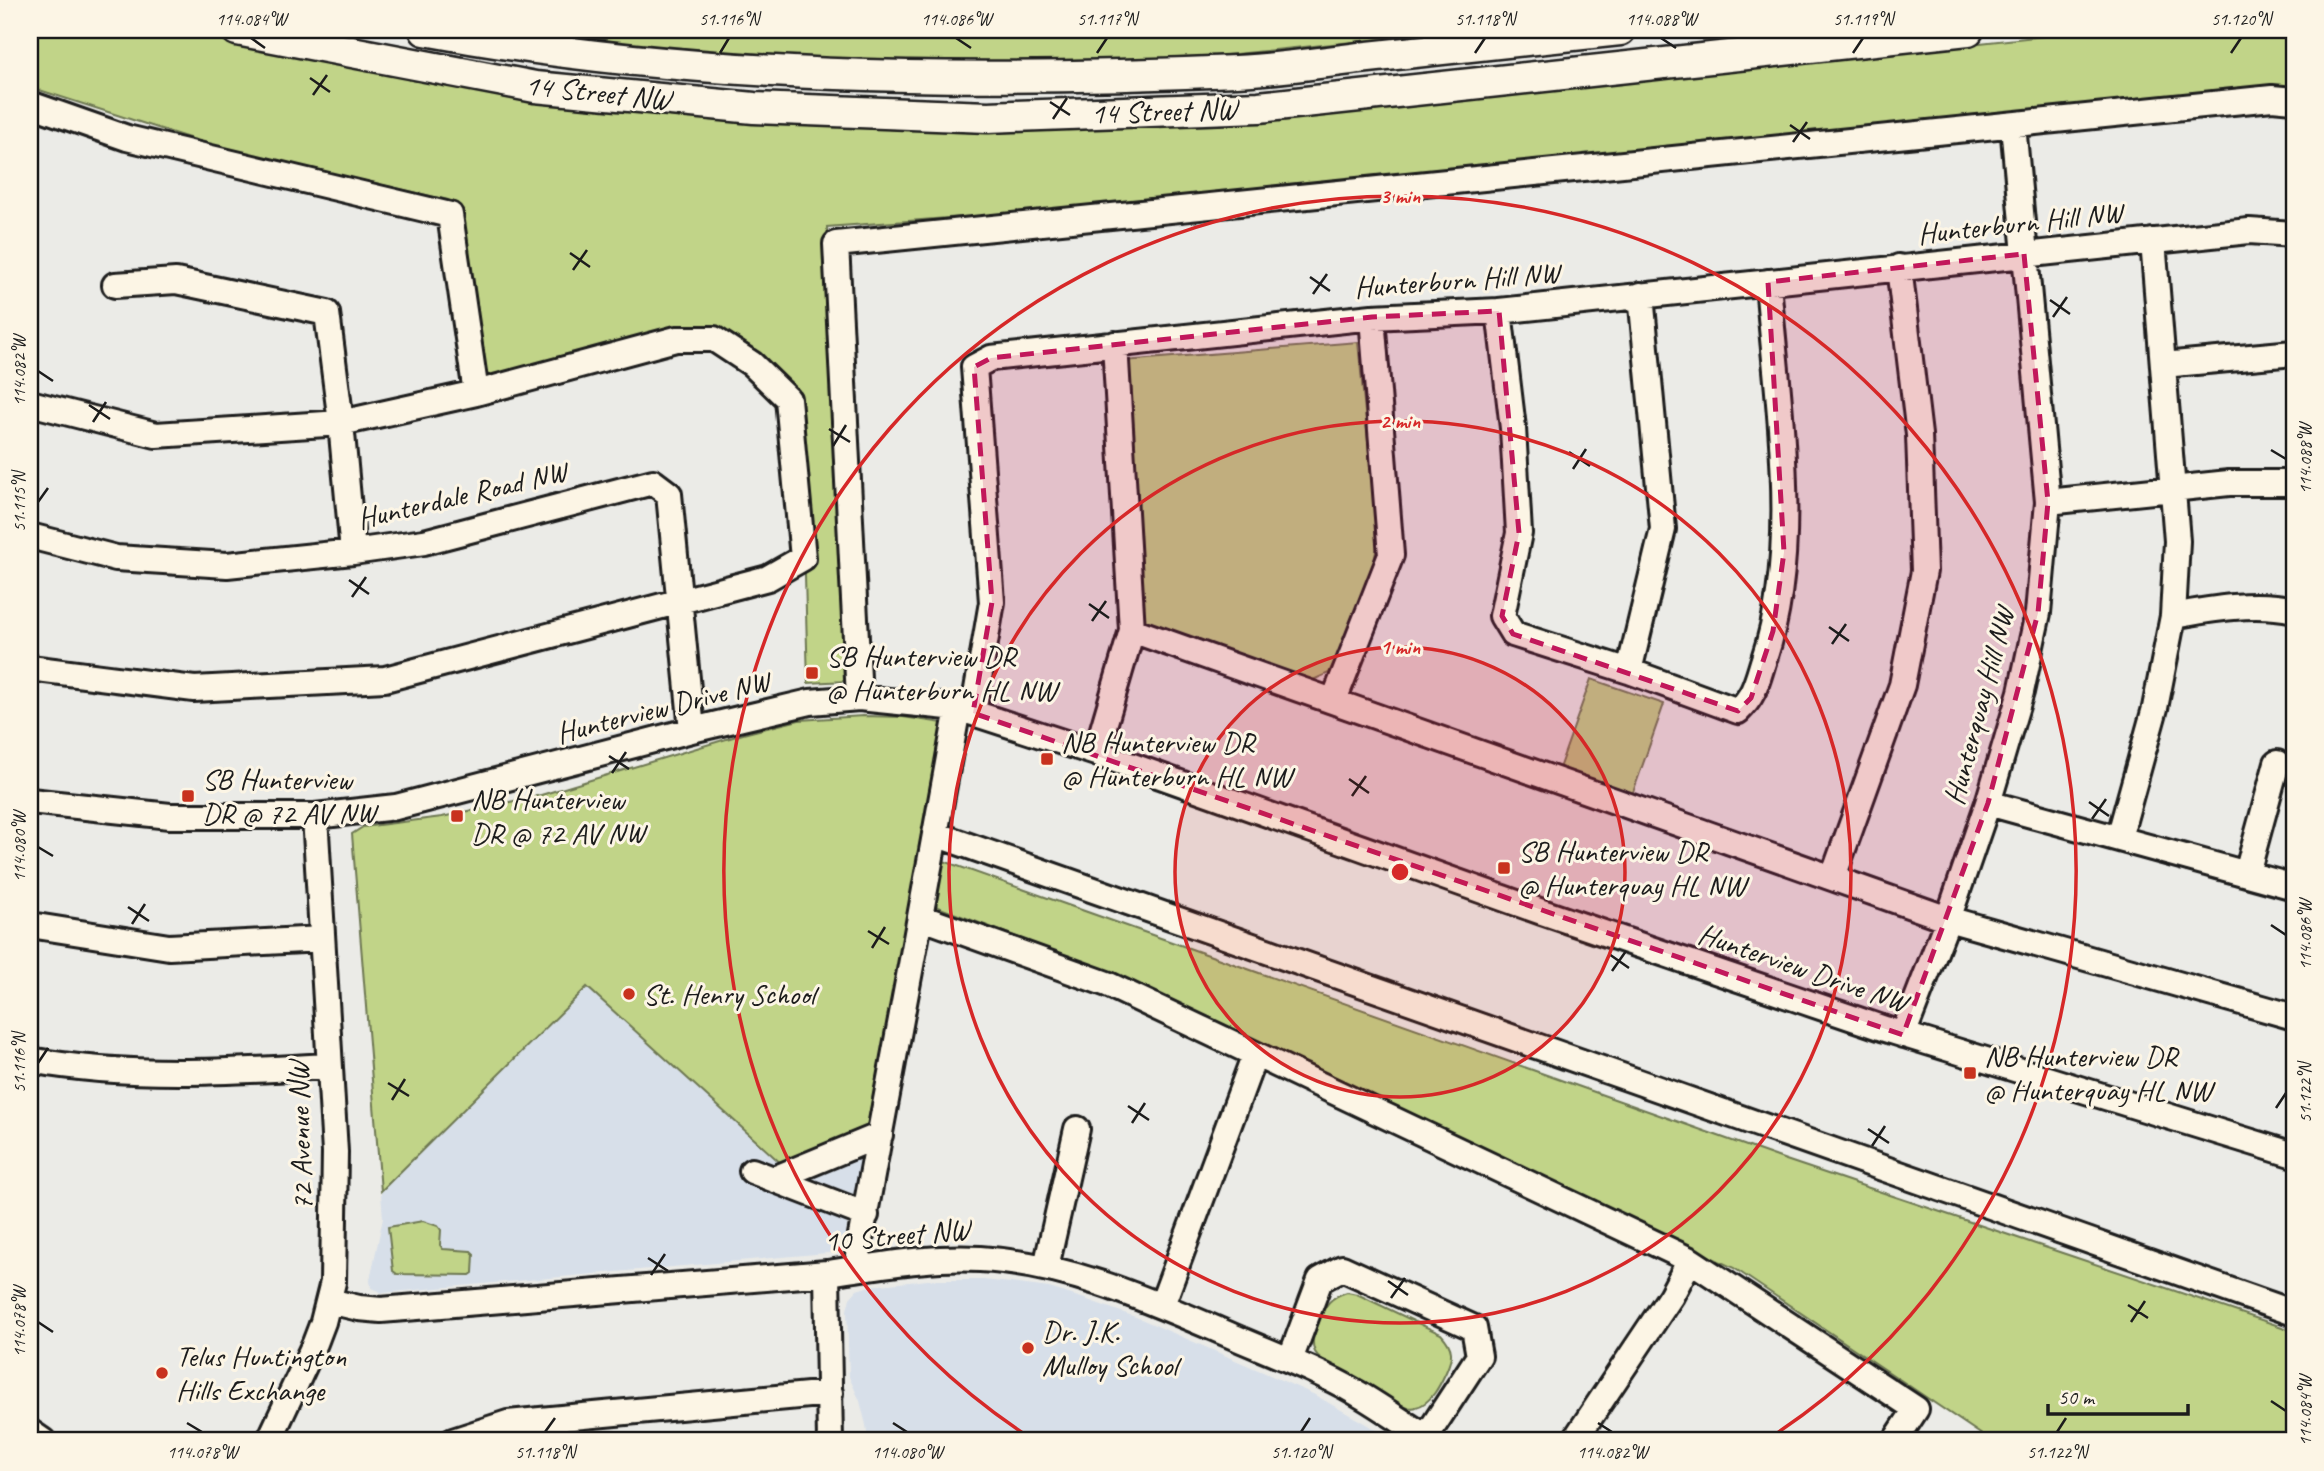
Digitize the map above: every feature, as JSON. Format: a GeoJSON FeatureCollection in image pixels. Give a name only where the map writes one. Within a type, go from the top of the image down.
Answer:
{"type":"FeatureCollection","features":[{"type":"Feature","properties":{"kind":"main road","name":"14 Street NW"},"geometry":{"type":"LineString","coordinates":[[237,30],[535,87],[754,108],[988,117],[1259,107],[1968,30]]}},
{"type":"Feature","properties":{"kind":"main road","name":"14 Street NW"},"geometry":{"type":"LineString","coordinates":[[425,30],[531,49],[647,63],[800,72],[964,77],[1238,71],[1620,30]]}},
{"type":"Feature","properties":{"kind":"street"},"geometry":{"type":"LineString","coordinates":[[859,698],[836,244],[2272,98],[2294,100]]}},
{"type":"Feature","properties":{"kind":"street"},"geometry":{"type":"LineString","coordinates":[[30,106],[127,138],[450,215],[476,393]]}},
{"type":"Feature","properties":{"kind":"street","name":"Hunterquay Hill NW"},"geometry":{"type":"LineString","coordinates":[[1903,1035],[1948,919],[1988,803],[2021,692],[2038,612],[2048,502],[2013,125]]}},
{"type":"Feature","properties":{"kind":"street","name":"Hunterburn Hill NW"},"geometry":{"type":"LineString","coordinates":[[966,711],[992,602],[974,367],[991,358],[1372,317],[1499,311],[2249,231],[2294,234]]}},
{"type":"Feature","properties":{"kind":"street"},"geometry":{"type":"LineString","coordinates":[[2119,838],[2155,708],[2173,616],[2177,541],[2153,241]]}},
{"type":"Feature","properties":{"kind":"street"},"geometry":{"type":"LineString","coordinates":[[1833,877],[1902,685],[1924,571],[1919,435],[1899,267]]}},
{"type":"Feature","properties":{"kind":"street"},"geometry":{"type":"LineString","coordinates":[[115,285],[176,281],[327,313],[353,552]]}},
{"type":"Feature","properties":{"kind":"street"},"geometry":{"type":"LineString","coordinates":[[1499,311],[1513,428],[1519,533],[1502,616],[1513,634],[1629,671],[1738,711],[1751,698],[1773,631],[1784,552],[1784,484],[1768,282]]}},
{"type":"Feature","properties":{"kind":"street"},"geometry":{"type":"LineString","coordinates":[[1629,671],[1663,529],[1641,295]]}},
{"type":"Feature","properties":{"kind":"street"},"geometry":{"type":"LineString","coordinates":[[1334,700],[1391,555],[1372,317]]}},
{"type":"Feature","properties":{"kind":"street"},"geometry":{"type":"LineString","coordinates":[[30,403],[156,435],[341,423],[476,393],[676,339],[714,339],[752,364],[788,399],[803,558],[768,578],[385,679],[194,689],[30,668]]}},
{"type":"Feature","properties":{"kind":"street"},"geometry":{"type":"LineString","coordinates":[[1096,753],[1132,630],[1115,344]]}},
{"type":"Feature","properties":{"kind":"street"},"geometry":{"type":"LineString","coordinates":[[2164,365],[2294,353]]}},
{"type":"Feature","properties":{"kind":"street","name":"Hunterdale Road NW"},"geometry":{"type":"LineString","coordinates":[[30,536],[116,558],[227,565],[424,542],[653,482],[668,494],[692,730]]}},
{"type":"Feature","properties":{"kind":"street"},"geometry":{"type":"LineString","coordinates":[[2048,502],[2229,483],[2294,484]]}},
{"type":"Feature","properties":{"kind":"street"},"geometry":{"type":"LineString","coordinates":[[2173,616],[2245,607],[2294,610]]}},
{"type":"Feature","properties":{"kind":"street"},"geometry":{"type":"LineString","coordinates":[[1132,630],[1948,919],[2294,1017]]}},
{"type":"Feature","properties":{"kind":"street","name":"Hunterview Drive NW"},"geometry":{"type":"LineString","coordinates":[[30,802],[170,816],[315,816],[396,807],[810,702],[859,698],[966,711],[1096,753],[1542,912],[1903,1035],[2294,1155]]}},
{"type":"Feature","properties":{"kind":"street"},"geometry":{"type":"LineString","coordinates":[[860,1268],[858,1251],[919,917],[935,834],[966,711]]}},
{"type":"Feature","properties":{"kind":"street"},"geometry":{"type":"LineString","coordinates":[[2248,873],[2277,763]]}},
{"type":"Feature","properties":{"kind":"street"},"geometry":{"type":"LineString","coordinates":[[1988,803],[2294,887]]}},
{"type":"Feature","properties":{"kind":"street","name":"72 Avenue NW"},"geometry":{"type":"LineString","coordinates":[[269,1441],[315,1343],[333,1282],[335,1187],[315,816]]}},
{"type":"Feature","properties":{"kind":"street"},"geometry":{"type":"LineString","coordinates":[[935,834],[2294,1313]]}},
{"type":"Feature","properties":{"kind":"street"},"geometry":{"type":"LineString","coordinates":[[919,917],[1107,984],[1690,1260],[1916,1409],[1895,1441]]}},
{"type":"Feature","properties":{"kind":"street"},"geometry":{"type":"LineString","coordinates":[[30,925],[169,947],[322,939]]}},
{"type":"Feature","properties":{"kind":"street"},"geometry":{"type":"LineString","coordinates":[[1162,1305],[1255,1054]]}},
{"type":"Feature","properties":{"kind":"street"},"geometry":{"type":"LineString","coordinates":[[30,1060],[61,1066],[203,1074],[328,1066]]}},
{"type":"Feature","properties":{"kind":"street"},"geometry":{"type":"LineString","coordinates":[[1046,1267],[1077,1129]]}},
{"type":"Feature","properties":{"kind":"street"},"geometry":{"type":"LineString","coordinates":[[866,1215],[764,1175],[880,1135]]}},
{"type":"Feature","properties":{"kind":"street","name":"10 Street NW"},"geometry":{"type":"LineString","coordinates":[[329,1301],[381,1310],[827,1273],[890,1263],[979,1259],[1046,1267],[1162,1305],[1290,1360],[1356,1392],[1429,1439]]}},
{"type":"Feature","properties":{"kind":"street"},"geometry":{"type":"LineString","coordinates":[[1574,1441],[1671,1296],[1690,1260]]}},
{"type":"Feature","properties":{"kind":"street"},"geometry":{"type":"LineString","coordinates":[[1290,1360],[1320,1280],[1342,1268],[1474,1328],[1479,1356],[1429,1439]]}},
{"type":"Feature","properties":{"kind":"street"},"geometry":{"type":"LineString","coordinates":[[827,1273],[830,1441]]}},
{"type":"Feature","properties":{"kind":"street"},"geometry":{"type":"LineString","coordinates":[[453,1441],[508,1423],[830,1393]]}},
{"type":"Feature","properties":{"kind":"street"},"geometry":{"type":"LineString","coordinates":[[30,1432],[43,1441]]}},
{"type":"Feature","properties":{"kind":"highlighted area"},"geometry":{"type":"Polygon","coordinates":[[[2024,254],[2048,502],[2038,613],[1988,803],[1903,1035],[973,713],[992,602],[974,367],[991,358],[1125,343],[1372,317],[1499,311],[1519,533],[1502,616],[1513,634],[1738,711],[1751,698],[1773,631],[1784,552],[1768,282],[2024,254]]]}},
{"type":"Feature","properties":{"kind":"shaded area","name":"St. Henry School"},"geometry":{"type":"Polygon","coordinates":[[[863,716],[903,717],[943,723],[866,1134],[843,1246],[838,1252],[383,1293],[371,1288],[370,1280],[383,1218],[352,834],[363,827],[442,817],[541,795],[743,734],[799,720],[863,716]]]}},
{"type":"Feature","properties":{"kind":"shaded area","name":"Dr. J.K. Mulloy School"},"geometry":{"type":"Polygon","coordinates":[[[928,1280],[1011,1283],[1049,1288],[1085,1299],[1141,1319],[1313,1394],[1380,1432],[1374,1441],[868,1441],[860,1401],[849,1377],[847,1310],[850,1298],[857,1290],[870,1286],[928,1280]]]}},
{"type":"Feature","properties":{"kind":"green space"},"geometry":{"type":"Polygon","coordinates":[[[30,30],[185,30],[251,47],[755,123],[969,131],[1255,122],[2099,30],[2294,30],[2294,103],[1457,180],[827,227],[847,681],[808,683],[800,397],[755,351],[724,330],[708,328],[647,338],[483,379],[462,213],[448,200],[217,147],[30,87],[30,30]]]}},
{"type":"Feature","properties":{"kind":"green space"},"geometry":{"type":"Polygon","coordinates":[[[516,30],[1470,30],[1197,58],[1051,63],[861,61],[656,48],[516,30]]]}},
{"type":"Feature","properties":{"kind":"green space"},"geometry":{"type":"Polygon","coordinates":[[[1358,342],[1378,542],[1369,585],[1329,673],[1313,680],[1146,624],[1138,614],[1124,361],[1358,342]]]}},
{"type":"Feature","properties":{"kind":"green space"},"geometry":{"type":"Polygon","coordinates":[[[1591,679],[1664,704],[1630,801],[1557,774],[1591,679]]]}},
{"type":"Feature","properties":{"kind":"green space","name":"St. Henry School"},"geometry":{"type":"Polygon","coordinates":[[[863,716],[903,717],[943,723],[866,1134],[784,1166],[587,987],[381,1191],[352,834],[363,827],[442,817],[541,795],[743,734],[799,720],[863,716]]]}},
{"type":"Feature","properties":{"kind":"green space"},"geometry":{"type":"Polygon","coordinates":[[[938,859],[1786,1160],[2294,1331],[2294,1441],[1991,1441],[1734,1268],[1132,981],[927,903],[938,859]]]}},
{"type":"Feature","properties":{"kind":"green space"},"geometry":{"type":"Polygon","coordinates":[[[423,1221],[438,1226],[441,1230],[440,1245],[443,1249],[471,1251],[474,1254],[473,1273],[397,1274],[393,1271],[388,1227],[423,1221]]]}},
{"type":"Feature","properties":{"kind":"green space"},"geometry":{"type":"Polygon","coordinates":[[[1347,1292],[1357,1294],[1441,1334],[1445,1339],[1451,1352],[1450,1361],[1438,1388],[1426,1402],[1414,1408],[1398,1405],[1378,1390],[1326,1362],[1315,1352],[1314,1336],[1324,1310],[1332,1299],[1347,1292]]]}},
{"type":"Feature","properties":{"kind":"place","name":"SB Hunterview DR @ Hunterburn HL NW"},"geometry":{"type":"Point","coordinates":[812,673]}},
{"type":"Feature","properties":{"kind":"place","name":"NB Hunterview DR @ Hunterburn HL NW"},"geometry":{"type":"Point","coordinates":[1047,759]}},
{"type":"Feature","properties":{"kind":"place","name":"SB Hunterview DR @ 72 AV NW"},"geometry":{"type":"Point","coordinates":[188,796]}},
{"type":"Feature","properties":{"kind":"place","name":"NB Hunterview DR @ 72 AV NW"},"geometry":{"type":"Point","coordinates":[457,816]}},
{"type":"Feature","properties":{"kind":"place","name":"SB Hunterview DR @ Hunterquay HL NW"},"geometry":{"type":"Point","coordinates":[1504,868]}},
{"type":"Feature","properties":{"kind":"place","name":"St. Henry School"},"geometry":{"type":"Point","coordinates":[629,994]}},
{"type":"Feature","properties":{"kind":"place","name":"NB Hunterview DR @ Hunterquay HL NW"},"geometry":{"type":"Point","coordinates":[1970,1073]}},
{"type":"Feature","properties":{"kind":"place","name":"Dr. J.K. Mulloy School"},"geometry":{"type":"Point","coordinates":[1028,1348]}},
{"type":"Feature","properties":{"kind":"place","name":"Telus Huntington Hills Exchange"},"geometry":{"type":"Point","coordinates":[162,1373]}}]}
